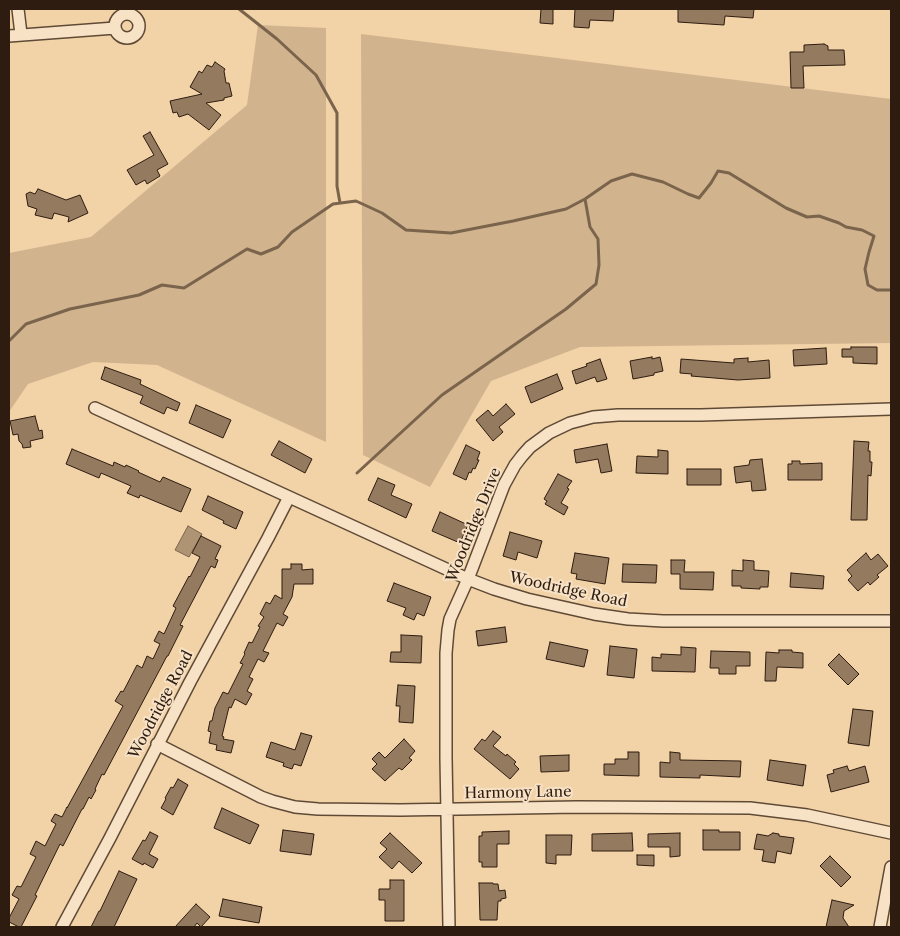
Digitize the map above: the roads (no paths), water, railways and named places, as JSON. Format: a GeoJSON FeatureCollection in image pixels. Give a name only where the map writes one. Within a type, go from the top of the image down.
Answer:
{"type":"FeatureCollection","features":[{"type":"Feature","properties":{"kind":"street"},"geometry":{"type":"LineString","coordinates":[[18,9],[21,34]]}},
{"type":"Feature","properties":{"kind":"street"},"geometry":{"type":"LineString","coordinates":[[9,36],[115,28]]}},
{"type":"Feature","properties":{"kind":"street","name":"Woodridge Road"},"geometry":{"type":"LineString","coordinates":[[95,408],[468,579],[494,589],[553,605],[628,619],[673,621],[891,621]]}},
{"type":"Feature","properties":{"kind":"street","name":"Woodridge Drive"},"geometry":{"type":"LineString","coordinates":[[449,927],[446,653],[450,619],[468,579],[504,486],[515,465],[526,451],[549,433],[570,423],[593,417],[891,409]]}},
{"type":"Feature","properties":{"kind":"street","name":"Woodridge Road"},"geometry":{"type":"LineString","coordinates":[[62,927],[288,497]]}},
{"type":"Feature","properties":{"kind":"street","name":"Harmony Lane"},"geometry":{"type":"LineString","coordinates":[[157,744],[261,797],[295,807],[327,810],[577,807],[750,808],[807,815],[891,833]]}},
{"type":"Feature","properties":{"kind":"street"},"geometry":{"type":"LineString","coordinates":[[880,927],[891,867]]}},
{"type":"Feature","properties":{"kind":"waterway"},"geometry":{"type":"LineString","coordinates":[[239,9],[277,39],[316,75],[337,113],[337,186],[340,203]]}},
{"type":"Feature","properties":{"kind":"waterway"},"geometry":{"type":"LineString","coordinates":[[9,341],[26,324],[70,309],[139,295],[162,285],[184,288],[247,249],[261,254],[278,247],[292,232],[333,204],[356,201],[382,213],[406,230],[451,233],[566,209],[585,199],[611,181],[632,174],[663,182],[699,198],[718,171],[729,173],[786,208],[807,217],[819,216],[846,227],[862,230],[874,236],[865,269],[868,285],[877,290],[891,290]]}},
{"type":"Feature","properties":{"kind":"waterway"},"geometry":{"type":"LineString","coordinates":[[357,473],[442,395],[566,309],[596,284],[599,265],[598,239],[590,227],[585,199]]}}]}
